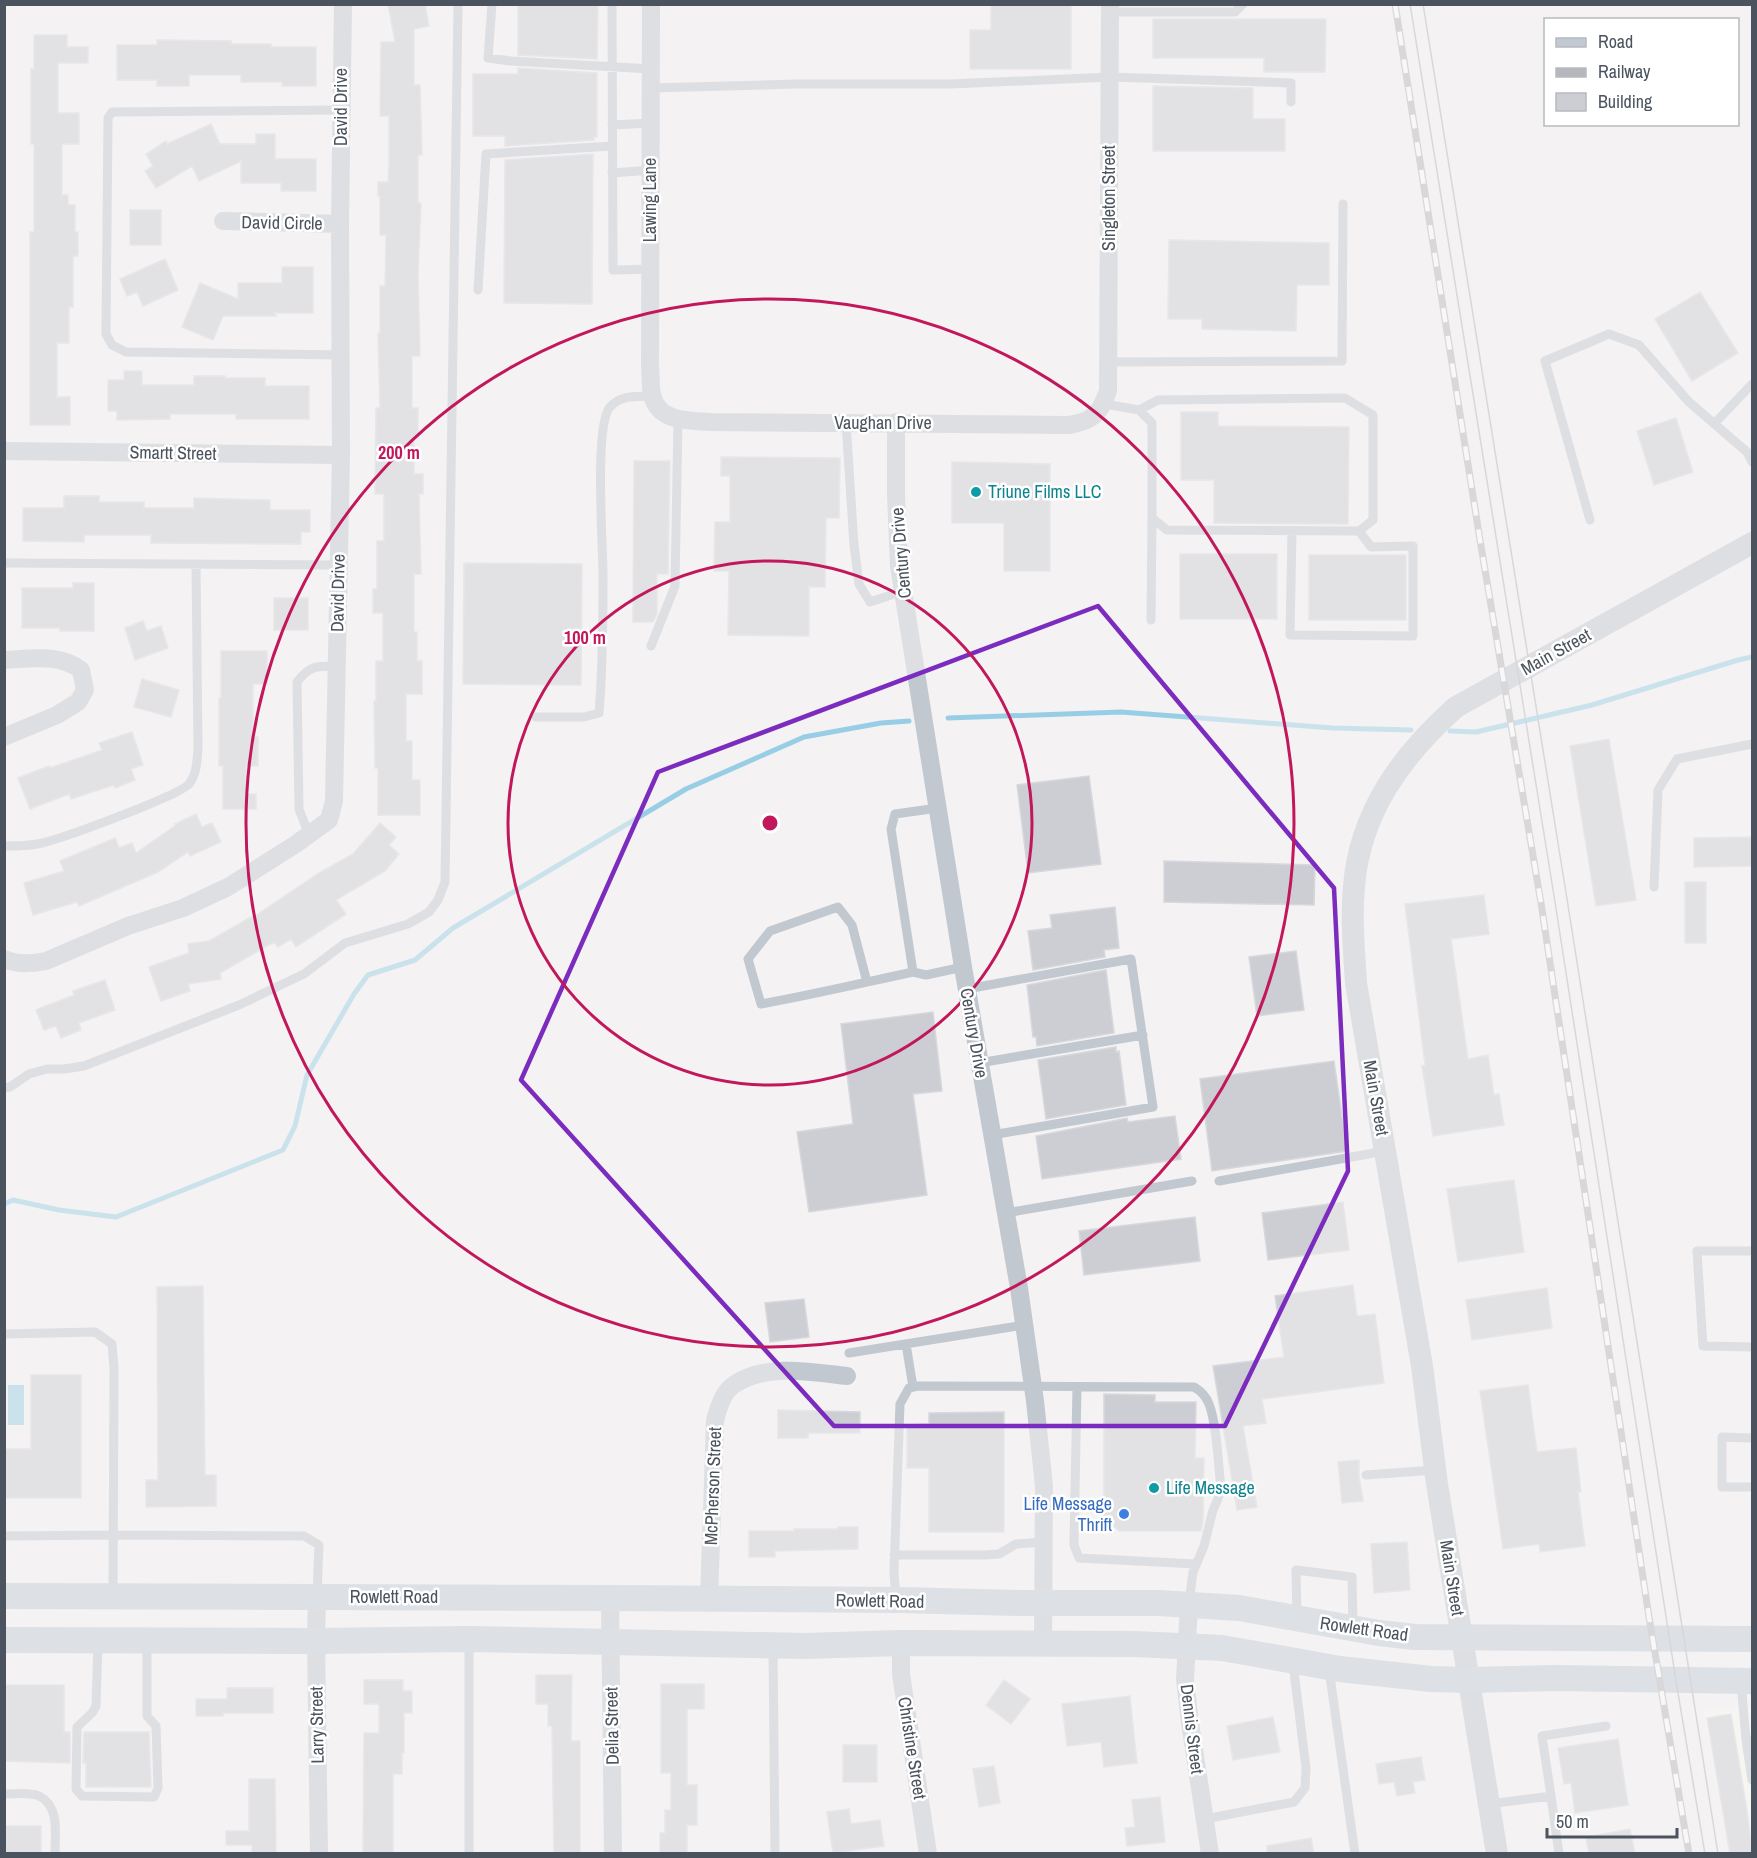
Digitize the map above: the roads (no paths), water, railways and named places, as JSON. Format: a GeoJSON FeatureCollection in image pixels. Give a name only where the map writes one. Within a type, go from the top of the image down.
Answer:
{"type":"FeatureCollection","features":[{"type":"Feature","properties":{"kind":"main road","name":"Rowlett Road"},"geometry":{"type":"LineString","coordinates":[[4,1596],[900,1600],[1189,1605],[1239,1608],[1353,1629],[1415,1637],[1752,1639]]}},
{"type":"Feature","properties":{"kind":"main road"},"geometry":{"type":"LineString","coordinates":[[4,1640],[469,1639],[773,1645],[1135,1644],[1222,1648],[1328,1667],[1405,1676],[1469,1680],[1556,1678],[1746,1681]]}},
{"type":"Feature","properties":{"kind":"street","name":"David Drive"},"geometry":{"type":"LineString","coordinates":[[4,959],[13,963],[34,964],[46,961],[128,926],[183,908],[228,887],[329,820],[334,801],[341,454],[340,224],[343,4]]}},
{"type":"Feature","properties":{"kind":"street","name":"Lawing Lane"},"geometry":{"type":"LineString","coordinates":[[651,5],[650,366],[652,396]]}},
{"type":"Feature","properties":{"kind":"street","name":"Singleton Street"},"geometry":{"type":"LineString","coordinates":[[1106,397],[1110,8]]}},
{"type":"Feature","properties":{"kind":"street","name":"David Circle"},"geometry":{"type":"LineString","coordinates":[[223,221],[340,224]]}},
{"type":"Feature","properties":{"kind":"street"},"geometry":{"type":"LineString","coordinates":[[652,396],[657,407],[678,419]]}},
{"type":"Feature","properties":{"kind":"street","name":"Vaughan Drive"},"geometry":{"type":"LineString","coordinates":[[678,419],[711,422],[1070,425],[1084,422],[1096,415],[1106,397]]}},
{"type":"Feature","properties":{"kind":"street","name":"Century Drive"},"geometry":{"type":"LineString","coordinates":[[896,422],[899,566],[1033,1387],[1044,1486],[1043,1644]]}},
{"type":"Feature","properties":{"kind":"street","name":"Smartt Street"},"geometry":{"type":"LineString","coordinates":[[4,451],[341,454]]}},
{"type":"Feature","properties":{"kind":"street","name":"Main Street"},"geometry":{"type":"LineString","coordinates":[[1497,1854],[1435,1470],[1422,1366],[1356,983],[1353,927],[1354,885],[1359,852],[1366,829],[1388,785],[1403,762],[1456,707],[1752,543]]}},
{"type":"Feature","properties":{"kind":"street"},"geometry":{"type":"LineString","coordinates":[[4,660],[54,659],[71,662],[81,670],[85,690],[78,702],[57,715],[4,737]]}},
{"type":"Feature","properties":{"kind":"street","name":"McPherson Street"},"geometry":{"type":"LineString","coordinates":[[709,1600],[715,1420],[718,1408],[726,1394],[733,1384],[754,1375],[773,1371],[847,1376]]}},
{"type":"Feature","properties":{"kind":"street","name":"Larry Street"},"geometry":{"type":"LineString","coordinates":[[317,1597],[319,1854]]}},
{"type":"Feature","properties":{"kind":"street","name":"Delia Street"},"geometry":{"type":"LineString","coordinates":[[610,1598],[613,1854]]}},
{"type":"Feature","properties":{"kind":"street","name":"Dennis Street"},"geometry":{"type":"LineString","coordinates":[[1189,1605],[1185,1680],[1210,1854]]}},
{"type":"Feature","properties":{"kind":"street","name":"Christine Street"},"geometry":{"type":"LineString","coordinates":[[901,1643],[901,1674],[928,1854]]}},
{"type":"Feature","properties":{"kind":"lane"},"geometry":{"type":"LineString","coordinates":[[4,1088],[10,1087],[29,1074],[47,1069],[84,1066],[239,1005],[304,974],[345,943],[408,924],[429,912],[438,900],[445,882],[446,842],[458,4]]}},
{"type":"Feature","properties":{"kind":"lane"},"geometry":{"type":"LineString","coordinates":[[492,4],[488,58],[651,69]]}},
{"type":"Feature","properties":{"kind":"lane"},"geometry":{"type":"LineString","coordinates":[[612,4],[613,270],[650,268]]}},
{"type":"Feature","properties":{"kind":"lane"},"geometry":{"type":"LineString","coordinates":[[1110,8],[1235,12],[1243,4]]}},
{"type":"Feature","properties":{"kind":"lane"},"geometry":{"type":"LineString","coordinates":[[651,88],[796,84],[951,84],[1110,77],[1291,83],[1291,102]]}},
{"type":"Feature","properties":{"kind":"lane"},"geometry":{"type":"LineString","coordinates":[[341,110],[112,112],[108,118],[106,323],[106,334],[112,345],[126,352],[341,355]]}},
{"type":"Feature","properties":{"kind":"lane"},"geometry":{"type":"LineString","coordinates":[[612,125],[651,123]]}},
{"type":"Feature","properties":{"kind":"lane"},"geometry":{"type":"LineString","coordinates":[[478,290],[486,154],[612,146]]}},
{"type":"Feature","properties":{"kind":"lane"},"geometry":{"type":"LineString","coordinates":[[612,173],[651,170]]}},
{"type":"Feature","properties":{"kind":"lane"},"geometry":{"type":"LineString","coordinates":[[1108,362],[1342,361],[1343,204]]}},
{"type":"Feature","properties":{"kind":"lane"},"geometry":{"type":"LineString","coordinates":[[1590,520],[1545,361],[1609,334],[1639,345],[1689,402],[1747,452],[1752,462]]}},
{"type":"Feature","properties":{"kind":"lane"},"geometry":{"type":"LineString","coordinates":[[1714,424],[1752,384]]}},
{"type":"Feature","properties":{"kind":"lane"},"geometry":{"type":"LineString","coordinates":[[536,717],[584,717],[599,713],[602,685],[601,457],[603,428],[608,408],[622,397],[652,396]]}},
{"type":"Feature","properties":{"kind":"lane"},"geometry":{"type":"LineString","coordinates":[[1106,397],[1139,410],[1152,423],[1151,620]]}},
{"type":"Feature","properties":{"kind":"lane"},"geometry":{"type":"LineString","coordinates":[[1139,410],[1158,400],[1345,398],[1373,415],[1373,520],[1359,531],[1167,530],[1152,518]]}},
{"type":"Feature","properties":{"kind":"lane"},"geometry":{"type":"LineString","coordinates":[[651,646],[675,586],[678,419]]}},
{"type":"Feature","properties":{"kind":"lane"},"geometry":{"type":"LineString","coordinates":[[846,422],[854,545],[859,584],[870,602],[903,591]]}},
{"type":"Feature","properties":{"kind":"lane"},"geometry":{"type":"LineString","coordinates":[[1292,531],[1290,635],[1413,636],[1413,546],[1371,547],[1359,531]]}},
{"type":"Feature","properties":{"kind":"lane"},"geometry":{"type":"LineString","coordinates":[[4,563],[339,565]]}},
{"type":"Feature","properties":{"kind":"lane"},"geometry":{"type":"LineString","coordinates":[[4,846],[38,844],[60,838],[170,796],[188,784],[196,769],[198,748],[196,564]]}},
{"type":"Feature","properties":{"kind":"lane"},"geometry":{"type":"LineString","coordinates":[[309,835],[299,809],[297,682],[305,671],[318,666],[337,666]]}},
{"type":"Feature","properties":{"kind":"lane"},"geometry":{"type":"LineString","coordinates":[[1654,887],[1658,790],[1677,759],[1752,744]]}},
{"type":"Feature","properties":{"kind":"lane"},"geometry":{"type":"LineString","coordinates":[[913,972],[891,830],[895,814],[938,808]]}},
{"type":"Feature","properties":{"kind":"lane"},"geometry":{"type":"LineString","coordinates":[[867,982],[852,925],[838,907],[770,931],[748,959],[761,1004],[867,982],[913,972],[926,975],[963,967]]}},
{"type":"Feature","properties":{"kind":"lane"},"geometry":{"type":"LineString","coordinates":[[967,988],[1131,959],[1153,1107],[992,1135]]}},
{"type":"Feature","properties":{"kind":"lane"},"geometry":{"type":"LineString","coordinates":[[979,1063],[1143,1035]]}},
{"type":"Feature","properties":{"kind":"lane"},"geometry":{"type":"LineString","coordinates":[[1219,1181],[1385,1151]]}},
{"type":"Feature","properties":{"kind":"lane"},"geometry":{"type":"LineString","coordinates":[[1006,1213],[1192,1181]]}},
{"type":"Feature","properties":{"kind":"lane"},"geometry":{"type":"LineString","coordinates":[[1752,1251],[1697,1251],[1703,1346],[1752,1347]]}},
{"type":"Feature","properties":{"kind":"lane"},"geometry":{"type":"LineString","coordinates":[[849,1353],[1024,1325]]}},
{"type":"Feature","properties":{"kind":"lane"},"geometry":{"type":"LineString","coordinates":[[4,1334],[95,1332],[112,1344],[114,1368],[113,1596]]}},
{"type":"Feature","properties":{"kind":"lane"},"geometry":{"type":"LineString","coordinates":[[906,1344],[913,1387]]}},
{"type":"Feature","properties":{"kind":"lane"},"geometry":{"type":"LineString","coordinates":[[1077,1387],[1074,1545],[1079,1558],[1196,1564]]}},
{"type":"Feature","properties":{"kind":"lane"},"geometry":{"type":"LineString","coordinates":[[900,1600],[895,1587],[894,1555],[900,1404],[909,1388],[1194,1387],[1201,1391],[1209,1402],[1221,1488],[1204,1546],[1196,1564],[1189,1605]]}},
{"type":"Feature","properties":{"kind":"lane"},"geometry":{"type":"LineString","coordinates":[[1752,1438],[1722,1437],[1722,1487],[1752,1487]]}},
{"type":"Feature","properties":{"kind":"lane"},"geometry":{"type":"LineString","coordinates":[[1366,1475],[1435,1470]]}},
{"type":"Feature","properties":{"kind":"lane"},"geometry":{"type":"LineString","coordinates":[[4,1536],[114,1534],[304,1536],[319,1545],[317,1597]]}},
{"type":"Feature","properties":{"kind":"lane"},"geometry":{"type":"LineString","coordinates":[[894,1555],[999,1554],[1016,1544],[1044,1542]]}},
{"type":"Feature","properties":{"kind":"lane"},"geometry":{"type":"LineString","coordinates":[[1297,1618],[1296,1570],[1352,1577],[1353,1629]]}},
{"type":"Feature","properties":{"kind":"lane"},"geometry":{"type":"LineString","coordinates":[[469,1639],[469,1854]]}},
{"type":"Feature","properties":{"kind":"lane"},"geometry":{"type":"LineString","coordinates":[[98,1640],[96,1706],[93,1713],[77,1727],[76,1789],[82,1796],[154,1797],[158,1788],[156,1726],[147,1716],[147,1640]]}},
{"type":"Feature","properties":{"kind":"lane"},"geometry":{"type":"LineString","coordinates":[[773,1645],[776,1753],[775,1854]]}},
{"type":"Feature","properties":{"kind":"lane"},"geometry":{"type":"LineString","coordinates":[[1204,1819],[1294,1802],[1305,1788],[1306,1768],[1293,1660]]}},
{"type":"Feature","properties":{"kind":"lane"},"geometry":{"type":"LineString","coordinates":[[1328,1667],[1355,1854]]}},
{"type":"Feature","properties":{"kind":"lane"},"geometry":{"type":"LineString","coordinates":[[1746,1681],[1752,1780]]}},
{"type":"Feature","properties":{"kind":"lane"},"geometry":{"type":"LineString","coordinates":[[1558,1854],[1542,1736],[1606,1726]]}},
{"type":"Feature","properties":{"kind":"lane"},"geometry":{"type":"LineString","coordinates":[[4,1794],[38,1796],[46,1802],[54,1812],[55,1854]]}},
{"type":"Feature","properties":{"kind":"lane"},"geometry":{"type":"LineString","coordinates":[[1489,1804],[1551,1796]]}},
{"type":"Feature","properties":{"kind":"water"},"geometry":{"type":"Polygon","coordinates":[[[8,1385],[24,1385],[24,1425],[8,1425],[8,1385]]]}},
{"type":"Feature","properties":{"kind":"waterway"},"geometry":{"type":"LineString","coordinates":[[1450,731],[1476,732],[1592,705],[1752,657]]}},
{"type":"Feature","properties":{"kind":"waterway"},"geometry":{"type":"LineString","coordinates":[[948,718],[1121,712],[1333,728],[1411,730]]}},
{"type":"Feature","properties":{"kind":"waterway"},"geometry":{"type":"LineString","coordinates":[[4,1204],[13,1200],[59,1210],[116,1217],[283,1150],[295,1126],[307,1075],[354,994],[368,975],[415,960],[453,928],[686,789],[804,737],[881,723],[909,721]]}},
{"type":"Feature","properties":{"kind":"tram line"},"geometry":{"type":"LineString","coordinates":[[1410,4],[1705,1854]]}},
{"type":"Feature","properties":{"kind":"tram line"},"geometry":{"type":"LineString","coordinates":[[1423,4],[1718,1854]]}},
{"type":"Feature","properties":{"kind":"railway"},"geometry":{"type":"LineString","coordinates":[[1395,4],[1480,540],[1541,903],[1649,1617],[1689,1854]]}},
{"type":"Feature","properties":{"kind":"place","name":"Triune Films LLC"},"geometry":{"type":"Point","coordinates":[976,492]}},
{"type":"Feature","properties":{"kind":"place","name":"Life Message"},"geometry":{"type":"Point","coordinates":[1154,1488]}},
{"type":"Feature","properties":{"kind":"place","name":"Life Message Thrift"},"geometry":{"type":"Point","coordinates":[1124,1514]}}]}
